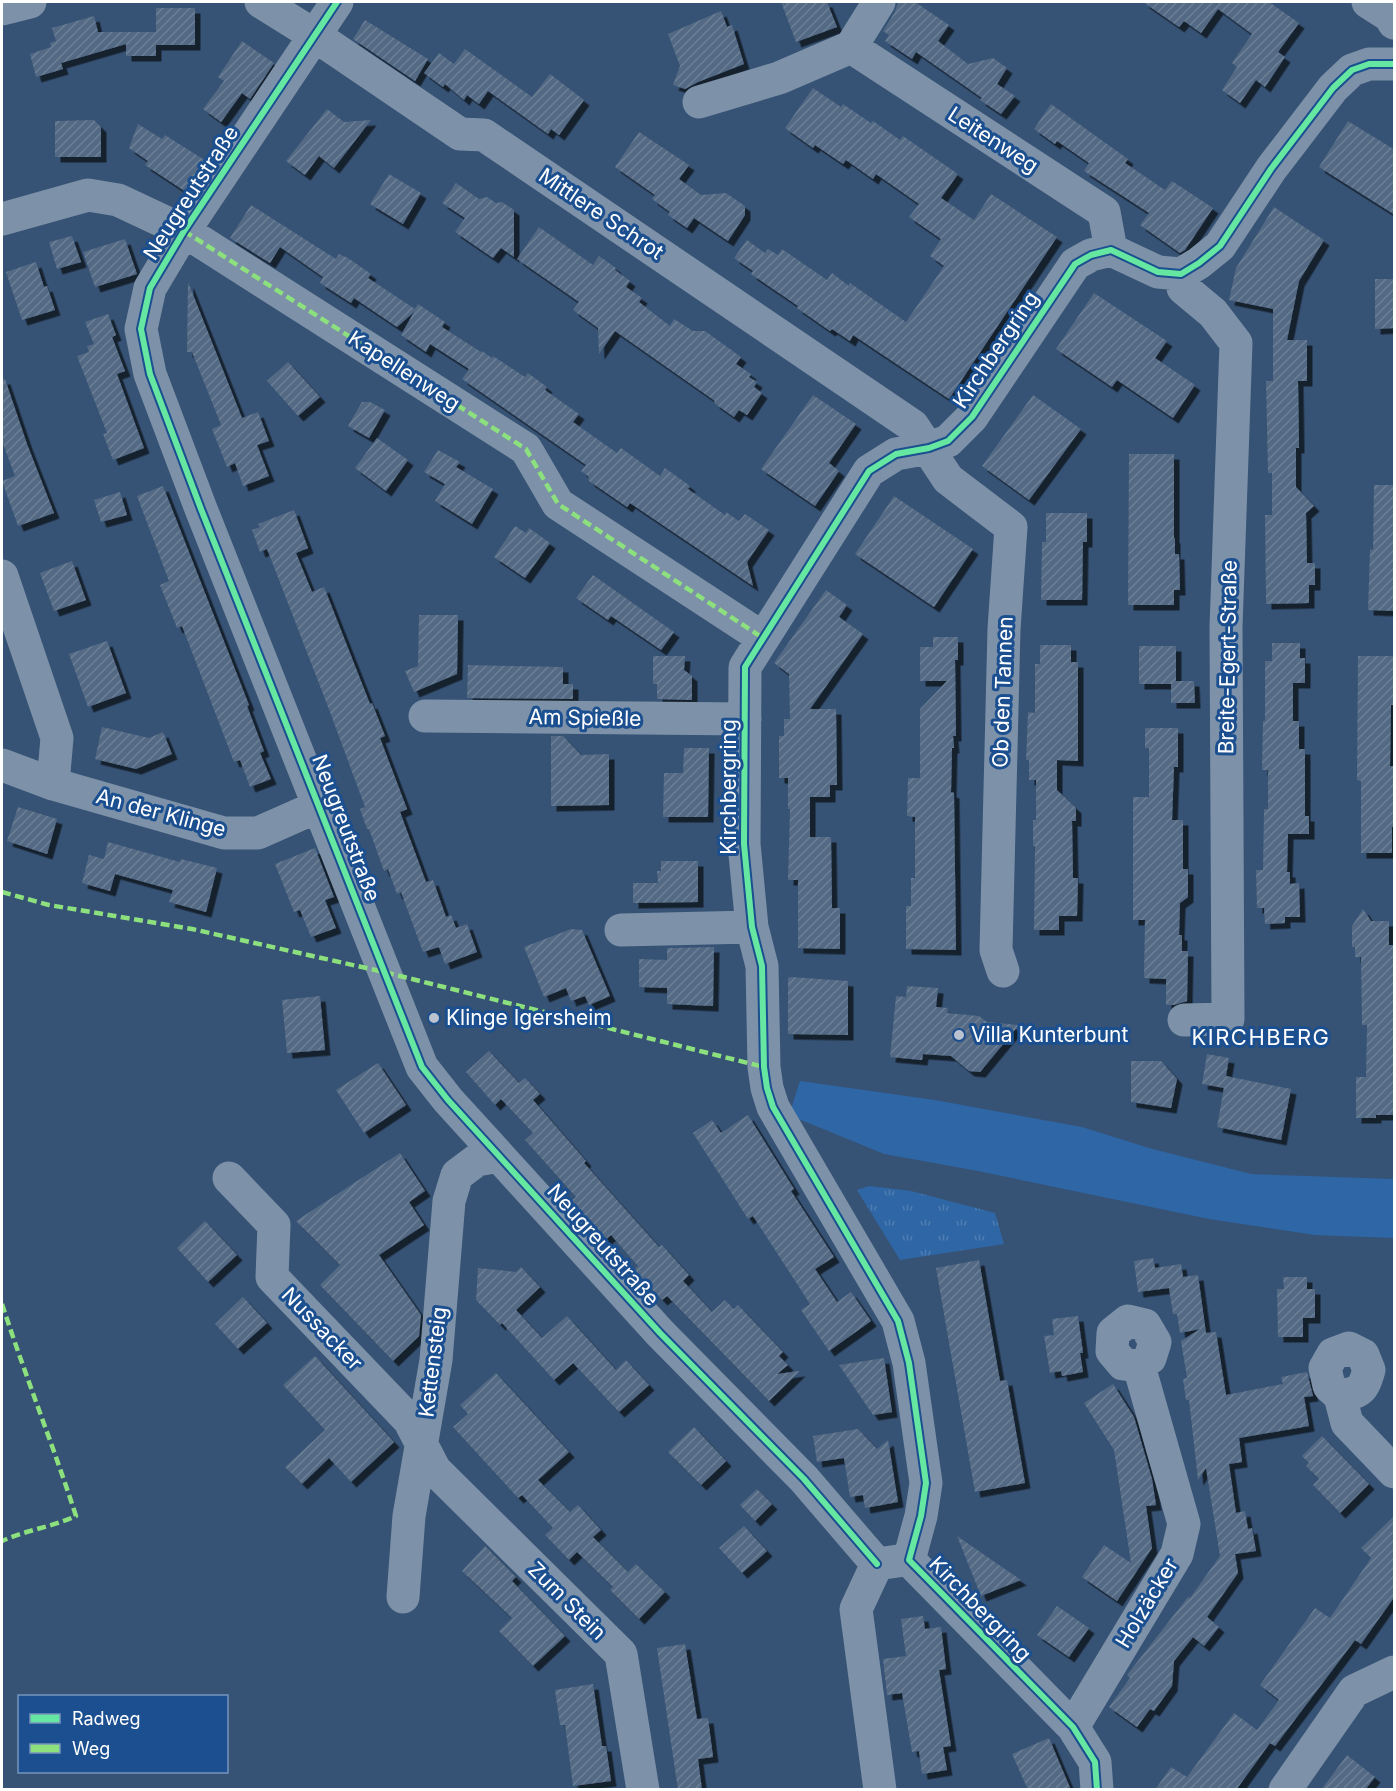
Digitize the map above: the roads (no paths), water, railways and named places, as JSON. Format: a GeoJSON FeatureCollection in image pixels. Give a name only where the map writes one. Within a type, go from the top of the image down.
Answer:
{"type":"FeatureCollection","features":[{"type":"Feature","properties":{"kind":"street"},"geometry":{"type":"LineString","coordinates":[[2,9],[30,2]]}},
{"type":"Feature","properties":{"kind":"street","name":"Mittlere Schrot"},"geometry":{"type":"LineString","coordinates":[[261,2],[314,34],[460,134],[484,135],[913,426],[929,448]]}},
{"type":"Feature","properties":{"kind":"street","name":"Neugreutstraße"},"geometry":{"type":"LineString","coordinates":[[337,2],[184,231],[150,288],[141,328],[150,374],[205,520],[422,1067],[448,1100],[660,1333],[804,1479],[893,1562]]}},
{"type":"Feature","properties":{"kind":"street"},"geometry":{"type":"LineString","coordinates":[[699,102],[779,78],[851,47],[879,2]]}},
{"type":"Feature","properties":{"kind":"street"},"geometry":{"type":"LineString","coordinates":[[1368,2],[1390,16],[1395,23]]}},
{"type":"Feature","properties":{"kind":"street","name":"Leitenweg"},"geometry":{"type":"LineString","coordinates":[[851,47],[1104,212],[1111,250]]}},
{"type":"Feature","properties":{"kind":"street"},"geometry":{"type":"LineString","coordinates":[[1111,250],[1158,272],[1181,274],[1200,262],[1220,246],[1271,169],[1333,88],[1352,70],[1369,64],[1395,64]]}},
{"type":"Feature","properties":{"kind":"street","name":"Kapellenweg"},"geometry":{"type":"LineString","coordinates":[[2,219],[88,195],[118,200],[184,231],[526,449],[558,504],[763,638]]}},
{"type":"Feature","properties":{"kind":"street","name":"Kirchbergring"},"geometry":{"type":"LineString","coordinates":[[1097,1790],[1095,1762],[1073,1727],[893,1562],[921,1516],[926,1483],[909,1363],[898,1321],[773,1107],[767,1088],[764,1067],[762,966],[752,927],[744,844],[745,667],[869,471],[896,454],[929,448],[948,441],[972,417],[1075,264],[1092,255],[1111,250]]}},
{"type":"Feature","properties":{"kind":"street","name":"Breite-Egert-Straße"},"geometry":{"type":"LineString","coordinates":[[1181,274],[1183,288],[1213,313],[1236,343],[1226,627],[1227,1019],[1184,1020]]}},
{"type":"Feature","properties":{"kind":"street","name":"Ob den Tannen"},"geometry":{"type":"LineString","coordinates":[[929,448],[948,479],[1011,527],[1004,629],[996,950],[1003,971]]}},
{"type":"Feature","properties":{"kind":"street"},"geometry":{"type":"LineString","coordinates":[[2,576],[57,738],[53,784]]}},
{"type":"Feature","properties":{"kind":"street","name":"Am Spießle"},"geometry":{"type":"LineString","coordinates":[[426,716],[746,719]]}},
{"type":"Feature","properties":{"kind":"street","name":"An der Klinge"},"geometry":{"type":"LineString","coordinates":[[2,765],[53,784],[224,833],[258,833],[319,806]]}},
{"type":"Feature","properties":{"kind":"street"},"geometry":{"type":"LineString","coordinates":[[621,930],[752,927]]}},
{"type":"Feature","properties":{"kind":"street","name":"Kettensteig"},"geometry":{"type":"LineString","coordinates":[[403,1597],[409,1516],[436,1360],[449,1202],[457,1175],[477,1160],[499,1156]]}},
{"type":"Feature","properties":{"kind":"street","name":"Nussacker"},"geometry":{"type":"LineString","coordinates":[[228,1178],[274,1225],[272,1277],[409,1420],[422,1446]]}},
{"type":"Feature","properties":{"kind":"street","name":"Holzäcker"},"geometry":{"type":"LineString","coordinates":[[1073,1727],[1177,1554],[1184,1524],[1139,1366]]}},
{"type":"Feature","properties":{"kind":"street"},"geometry":{"type":"LineString","coordinates":[[1340,1396],[1347,1423],[1395,1472]]}},
{"type":"Feature","properties":{"kind":"street","name":"Zum Stein"},"geometry":{"type":"LineString","coordinates":[[422,1446],[435,1470],[621,1654],[643,1790]]}},
{"type":"Feature","properties":{"kind":"street"},"geometry":{"type":"LineString","coordinates":[[880,1790],[856,1609],[893,1562]]}},
{"type":"Feature","properties":{"kind":"street"},"geometry":{"type":"LineString","coordinates":[[1285,1790],[1354,1690],[1395,1672]]}},
{"type":"Feature","properties":{"kind":"place","name":"Klinge Igersheim"},"geometry":{"type":"Point","coordinates":[434,1018]}},
{"type":"Feature","properties":{"kind":"place","name":"Villa Kunterbunt"},"geometry":{"type":"Point","coordinates":[959,1035]}},
{"type":"Feature","properties":{"kind":"district","name":"KIRCHBERG"},"geometry":{"type":"Point","coordinates":[1261,1037]}}]}
